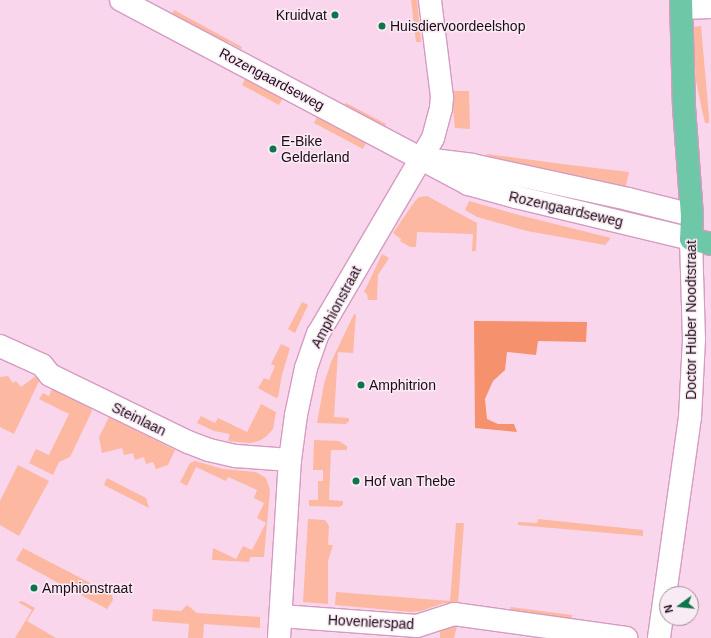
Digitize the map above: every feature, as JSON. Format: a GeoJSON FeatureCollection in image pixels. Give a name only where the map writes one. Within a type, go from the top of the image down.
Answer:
{"type":"FeatureCollection","features":[{"type":"Feature","properties":{"kind":"main road","name":"Doctor Huber Noodtstraat"},"geometry":{"type":"LineString","coordinates":[[681,4],[684,107],[702,218],[701,241]]}},
{"type":"Feature","properties":{"kind":"street","name":"Rozengaardseweg"},"geometry":{"type":"LineString","coordinates":[[121,0],[468,184],[516,197],[701,241]]}},
{"type":"Feature","properties":{"kind":"street","name":"Amphionstraat"},"geometry":{"type":"LineString","coordinates":[[279,638],[290,460],[296,414],[306,368],[318,334],[433,138],[441,108],[442,97],[430,0]]}},
{"type":"Feature","properties":{"kind":"street"},"geometry":{"type":"LineString","coordinates":[[681,4],[707,7]]}},
{"type":"Feature","properties":{"kind":"street","name":"Rozengaardseweg"},"geometry":{"type":"LineString","coordinates":[[422,159],[472,165],[628,199],[702,218]]}},
{"type":"Feature","properties":{"kind":"street","name":"Doctor Huber Noodtstraat"},"geometry":{"type":"LineString","coordinates":[[659,638],[690,417],[701,241]]}},
{"type":"Feature","properties":{"kind":"street","name":"Steinlaan"},"geometry":{"type":"LineString","coordinates":[[0,346],[42,365],[50,375],[188,442],[209,450],[236,456],[290,460]]}},
{"type":"Feature","properties":{"kind":"street","name":"Hovenierspad"},"geometry":{"type":"LineString","coordinates":[[281,616],[417,626],[454,614],[626,638]]}},
{"type":"Feature","properties":{"kind":"shaded area"},"geometry":{"type":"Polygon","coordinates":[[[411,0],[417,0],[421,42],[416,42],[411,0]]]}},
{"type":"Feature","properties":{"kind":"shaded area"},"geometry":{"type":"Polygon","coordinates":[[[174,10],[242,47],[241,49],[228,42],[225,44],[171,15],[174,10]]]}},
{"type":"Feature","properties":{"kind":"shaded area"},"geometry":{"type":"Polygon","coordinates":[[[701,26],[709,123],[705,123],[696,81],[692,27],[701,26]]]}},
{"type":"Feature","properties":{"kind":"shaded area"},"geometry":{"type":"Polygon","coordinates":[[[245,79],[283,98],[279,105],[242,85],[245,79]]]}},
{"type":"Feature","properties":{"kind":"shaded area"},"geometry":{"type":"Polygon","coordinates":[[[451,91],[469,91],[470,129],[455,128],[451,91]]]}},
{"type":"Feature","properties":{"kind":"shaded area"},"geometry":{"type":"Polygon","coordinates":[[[346,103],[386,124],[384,129],[344,108],[346,103]]]}},
{"type":"Feature","properties":{"kind":"shaded area"},"geometry":{"type":"Polygon","coordinates":[[[317,117],[366,143],[363,149],[314,123],[317,117]]]}},
{"type":"Feature","properties":{"kind":"shaded area"},"geometry":{"type":"Polygon","coordinates":[[[487,154],[629,172],[625,190],[485,161],[487,154]]]}},
{"type":"Feature","properties":{"kind":"shaded area"},"geometry":{"type":"Polygon","coordinates":[[[427,196],[477,223],[476,251],[472,251],[473,234],[417,232],[416,247],[410,247],[400,241],[401,239],[393,233],[415,201],[419,197],[427,196]]]}},
{"type":"Feature","properties":{"kind":"shaded area"},"geometry":{"type":"Polygon","coordinates":[[[469,201],[611,238],[605,245],[527,231],[477,217],[465,210],[469,201]]]}},
{"type":"Feature","properties":{"kind":"shaded area"},"geometry":{"type":"Polygon","coordinates":[[[382,254],[389,258],[378,275],[377,300],[368,300],[367,294],[364,292],[382,254]]]}},
{"type":"Feature","properties":{"kind":"shaded area"},"geometry":{"type":"Polygon","coordinates":[[[302,302],[308,305],[295,333],[288,329],[302,302]]]}},
{"type":"Feature","properties":{"kind":"shaded area"},"geometry":{"type":"Polygon","coordinates":[[[354,314],[356,315],[353,353],[338,352],[334,417],[349,418],[349,421],[346,424],[317,423],[324,384],[331,362],[354,314]]]}},
{"type":"Feature","properties":{"kind":"shaded area"},"geometry":{"type":"Polygon","coordinates":[[[474,321],[587,322],[586,342],[538,341],[536,355],[507,352],[505,370],[493,381],[485,399],[487,419],[498,424],[514,424],[517,432],[475,428],[474,321]]]}},
{"type":"Feature","properties":{"kind":"shaded area"},"geometry":{"type":"Polygon","coordinates":[[[281,344],[290,348],[282,375],[278,397],[276,398],[258,388],[264,378],[269,380],[275,366],[271,364],[281,344]]]}},
{"type":"Feature","properties":{"kind":"shaded area"},"geometry":{"type":"Polygon","coordinates":[[[37,375],[41,377],[14,434],[0,427],[0,377],[8,376],[13,383],[16,381],[21,387],[37,375]]]}},
{"type":"Feature","properties":{"kind":"shaded area"},"geometry":{"type":"Polygon","coordinates":[[[52,389],[91,408],[92,411],[70,457],[59,462],[53,475],[29,463],[36,449],[49,455],[69,414],[39,399],[43,393],[49,396],[52,389]]]}},
{"type":"Feature","properties":{"kind":"shaded area"},"geometry":{"type":"Polygon","coordinates":[[[261,404],[276,412],[273,429],[267,436],[259,441],[250,443],[228,441],[230,434],[214,431],[197,423],[201,416],[215,423],[218,418],[247,432],[261,404]]]}},
{"type":"Feature","properties":{"kind":"shaded area"},"geometry":{"type":"Polygon","coordinates":[[[109,417],[175,450],[168,465],[156,469],[153,462],[146,464],[144,457],[135,460],[133,453],[124,455],[122,448],[102,453],[99,437],[109,417]]]}},
{"type":"Feature","properties":{"kind":"shaded area"},"geometry":{"type":"Polygon","coordinates":[[[314,440],[339,441],[347,446],[347,450],[331,450],[329,500],[343,501],[343,505],[339,507],[309,506],[309,500],[318,500],[318,481],[323,481],[323,470],[313,470],[314,440]]]}},
{"type":"Feature","properties":{"kind":"shaded area"},"geometry":{"type":"Polygon","coordinates":[[[195,461],[223,469],[256,472],[266,478],[270,490],[264,557],[250,557],[249,562],[212,560],[213,548],[236,559],[243,546],[252,550],[266,523],[257,518],[264,503],[254,498],[257,490],[228,477],[226,481],[196,467],[187,486],[180,482],[190,463],[195,461]]]}},
{"type":"Feature","properties":{"kind":"shaded area"},"geometry":{"type":"Polygon","coordinates":[[[18,465],[49,481],[19,536],[0,525],[0,501],[18,465]]]}},
{"type":"Feature","properties":{"kind":"shaded area"},"geometry":{"type":"Polygon","coordinates":[[[107,478],[146,498],[149,508],[104,485],[107,478]]]}},
{"type":"Feature","properties":{"kind":"shaded area"},"geometry":{"type":"Polygon","coordinates":[[[308,519],[325,520],[329,526],[328,545],[333,545],[328,561],[328,604],[303,602],[308,519]]]}},
{"type":"Feature","properties":{"kind":"shaded area"},"geometry":{"type":"Polygon","coordinates":[[[538,519],[643,530],[643,536],[518,525],[518,522],[537,523],[538,519]]]}},
{"type":"Feature","properties":{"kind":"shaded area"},"geometry":{"type":"Polygon","coordinates":[[[456,523],[464,523],[458,604],[444,603],[421,611],[411,612],[335,605],[336,592],[450,601],[456,523]]]}},
{"type":"Feature","properties":{"kind":"shaded area"},"geometry":{"type":"Polygon","coordinates":[[[23,548],[112,595],[113,600],[107,609],[16,560],[23,548]]]}},
{"type":"Feature","properties":{"kind":"shaded area"},"geometry":{"type":"Polygon","coordinates":[[[22,601],[35,608],[27,621],[56,638],[15,638],[32,610],[18,602],[22,601]]]}},
{"type":"Feature","properties":{"kind":"shaded area"},"geometry":{"type":"Polygon","coordinates":[[[187,605],[197,613],[260,617],[260,628],[204,624],[203,638],[188,638],[189,624],[152,621],[153,609],[181,611],[187,605]]]}},
{"type":"Feature","properties":{"kind":"shaded area"},"geometry":{"type":"Polygon","coordinates":[[[511,607],[572,615],[572,619],[510,611],[511,607]]]}},
{"type":"Feature","properties":{"kind":"shaded area"},"geometry":{"type":"Polygon","coordinates":[[[458,622],[454,638],[440,638],[440,632],[446,623],[458,622]]]}},
{"type":"Feature","properties":{"kind":"place","name":"Kruidvat"},"geometry":{"type":"Point","coordinates":[335,15]}},
{"type":"Feature","properties":{"kind":"place","name":"Huisdiervoordeelshop"},"geometry":{"type":"Point","coordinates":[382,26]}},
{"type":"Feature","properties":{"kind":"place","name":"E-Bike Gelderland"},"geometry":{"type":"Point","coordinates":[273,149]}},
{"type":"Feature","properties":{"kind":"place","name":"Amphitrion"},"geometry":{"type":"Point","coordinates":[361,385]}},
{"type":"Feature","properties":{"kind":"place","name":"Hof van Thebe"},"geometry":{"type":"Point","coordinates":[356,481]}},
{"type":"Feature","properties":{"kind":"place","name":"Amphionstraat"},"geometry":{"type":"Point","coordinates":[34,588]}}]}
